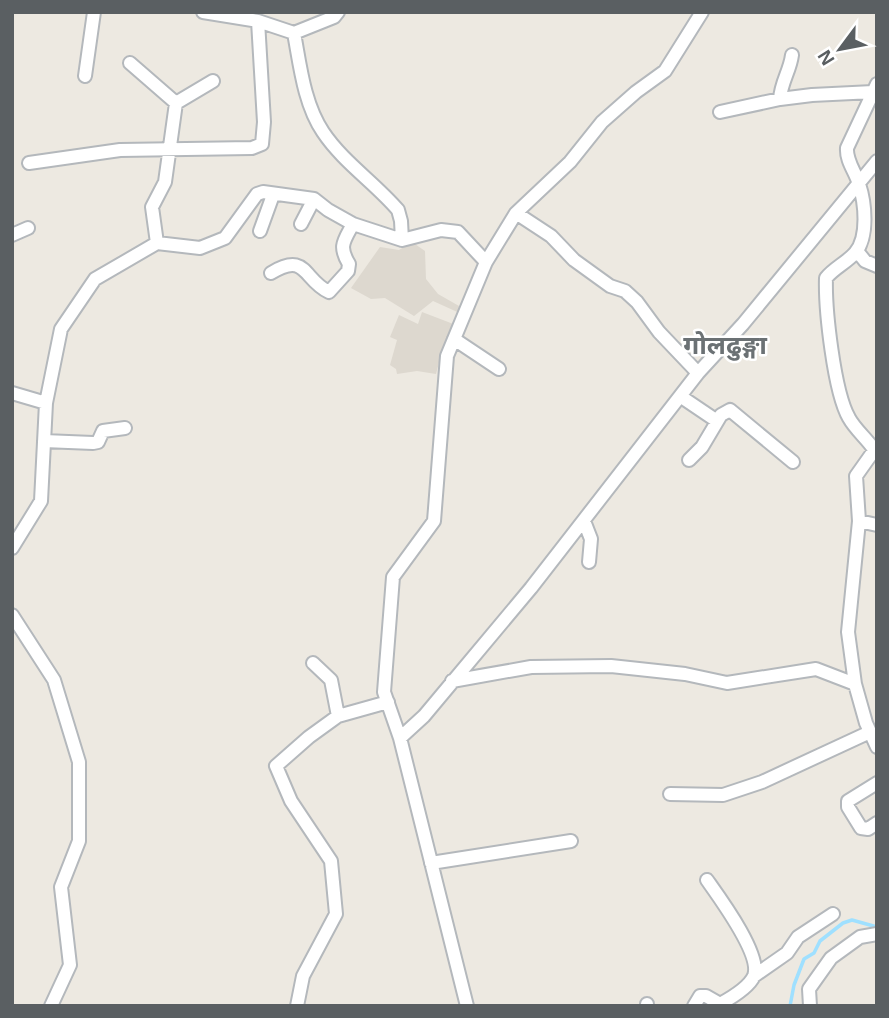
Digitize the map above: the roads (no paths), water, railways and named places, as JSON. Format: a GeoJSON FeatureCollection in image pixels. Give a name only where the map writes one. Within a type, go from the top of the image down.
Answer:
{"type":"FeatureCollection","features":[{"type":"Feature","properties":{"kind":"street"},"geometry":{"type":"LineString","coordinates":[[85,76],[94,12]]}},
{"type":"Feature","properties":{"kind":"street"},"geometry":{"type":"LineString","coordinates":[[203,12],[258,21],[294,33],[334,18],[338,12]]}},
{"type":"Feature","properties":{"kind":"street"},"geometry":{"type":"LineString","coordinates":[[467,1006],[400,738],[384,692],[393,577],[434,521],[447,356],[486,262],[516,213],[570,162],[603,122],[636,92],[665,71],[702,12]]}},
{"type":"Feature","properties":{"kind":"street"},"geometry":{"type":"LineString","coordinates":[[29,163],[120,150],[252,148],[262,144],[264,122],[258,21]]}},
{"type":"Feature","properties":{"kind":"street"},"geometry":{"type":"LineString","coordinates":[[294,33],[303,78],[322,131],[343,156],[398,210],[402,240]]}},
{"type":"Feature","properties":{"kind":"street"},"geometry":{"type":"LineString","coordinates":[[780,99],[781,84],[791,65],[792,55]]}},
{"type":"Feature","properties":{"kind":"street"},"geometry":{"type":"LineString","coordinates":[[130,63],[176,103]]}},
{"type":"Feature","properties":{"kind":"street"},"geometry":{"type":"LineString","coordinates":[[176,103],[213,82]]}},
{"type":"Feature","properties":{"kind":"street"},"geometry":{"type":"LineString","coordinates":[[720,112],[811,94],[875,88]]}},
{"type":"Feature","properties":{"kind":"street"},"geometry":{"type":"LineString","coordinates":[[875,88],[846,148],[846,157],[859,183],[863,231],[857,251],[826,278],[825,294],[844,408],[850,421],[873,447],[873,461],[856,476],[859,522],[848,632],[855,684],[877,747]]}},
{"type":"Feature","properties":{"kind":"street"},"geometry":{"type":"LineString","coordinates":[[157,243],[152,207],[165,182],[176,103]]}},
{"type":"Feature","properties":{"kind":"street"},"geometry":{"type":"LineString","coordinates":[[400,738],[424,716],[584,521],[698,373],[743,324],[877,161]]}},
{"type":"Feature","properties":{"kind":"street"},"geometry":{"type":"LineString","coordinates":[[12,548],[41,500],[46,403],[61,329],[95,279],[157,243],[200,248],[225,238],[257,194],[263,192],[314,199],[353,224],[402,240],[441,230],[458,232],[486,262]]}},
{"type":"Feature","properties":{"kind":"street"},"geometry":{"type":"LineString","coordinates":[[260,231],[272,195]]}},
{"type":"Feature","properties":{"kind":"street"},"geometry":{"type":"LineString","coordinates":[[301,224],[314,199]]}},
{"type":"Feature","properties":{"kind":"street"},"geometry":{"type":"LineString","coordinates":[[516,213],[551,236],[574,260],[610,286],[631,296],[659,332],[698,373]]}},
{"type":"Feature","properties":{"kind":"street"},"geometry":{"type":"LineString","coordinates":[[271,273],[292,263],[300,265],[323,290],[329,292],[348,271],[349,264],[343,255],[342,247],[353,224]]}},
{"type":"Feature","properties":{"kind":"street"},"geometry":{"type":"LineString","coordinates":[[12,235],[28,228]]}},
{"type":"Feature","properties":{"kind":"street"},"geometry":{"type":"LineString","coordinates":[[857,251],[865,261],[877,266]]}},
{"type":"Feature","properties":{"kind":"street"},"geometry":{"type":"LineString","coordinates":[[454,339],[499,369]]}},
{"type":"Feature","properties":{"kind":"street"},"geometry":{"type":"LineString","coordinates":[[12,393],[46,403]]}},
{"type":"Feature","properties":{"kind":"street"},"geometry":{"type":"LineString","coordinates":[[680,396],[717,421]]}},
{"type":"Feature","properties":{"kind":"street"},"geometry":{"type":"LineString","coordinates":[[689,460],[702,447],[717,421],[730,410],[793,462]]}},
{"type":"Feature","properties":{"kind":"street"},"geometry":{"type":"LineString","coordinates":[[44,441],[93,443],[98,442],[103,431],[125,428]]}},
{"type":"Feature","properties":{"kind":"street"},"geometry":{"type":"LineString","coordinates":[[584,521],[591,539],[589,562]]}},
{"type":"Feature","properties":{"kind":"street"},"geometry":{"type":"LineString","coordinates":[[859,522],[877,525]]}},
{"type":"Feature","properties":{"kind":"street"},"geometry":{"type":"LineString","coordinates":[[12,615],[54,680],[79,762],[79,841],[61,887],[70,965],[51,1006]]}},
{"type":"Feature","properties":{"kind":"street"},"geometry":{"type":"LineString","coordinates":[[313,663],[331,680],[338,716]]}},
{"type":"Feature","properties":{"kind":"street"},"geometry":{"type":"LineString","coordinates":[[452,681],[530,667],[611,666],[685,674],[727,683],[816,669],[855,684]]}},
{"type":"Feature","properties":{"kind":"street"},"geometry":{"type":"LineString","coordinates":[[297,1006],[303,976],[336,914],[331,861],[291,801],[276,766],[338,716],[388,702]]}},
{"type":"Feature","properties":{"kind":"street"},"geometry":{"type":"LineString","coordinates":[[670,794],[723,795],[762,782],[871,725]]}},
{"type":"Feature","properties":{"kind":"street"},"geometry":{"type":"LineString","coordinates":[[877,783],[848,801],[848,807],[861,828],[868,829],[877,823]]}},
{"type":"Feature","properties":{"kind":"street"},"geometry":{"type":"LineString","coordinates":[[431,863],[571,841]]}},
{"type":"Feature","properties":{"kind":"street"},"geometry":{"type":"LineString","coordinates":[[707,880],[738,925],[755,964],[754,976]]}},
{"type":"Feature","properties":{"kind":"street"},"geometry":{"type":"LineString","coordinates":[[694,1006],[700,996],[706,996],[720,1004],[724,1002],[754,976],[788,953],[798,937],[832,914]]}},
{"type":"Feature","properties":{"kind":"street"},"geometry":{"type":"LineString","coordinates":[[810,1006],[809,989],[831,958],[860,937],[877,934]]}},
{"type":"Feature","properties":{"kind":"waterway"},"geometry":{"type":"LineString","coordinates":[[790,1006],[794,985],[804,959],[814,953],[820,941],[843,923],[852,920],[877,927]]}},
{"type":"Feature","properties":{"kind":"district","name":"गोलढुङ्गा"},"geometry":{"type":"Point","coordinates":[725,345]}}]}
